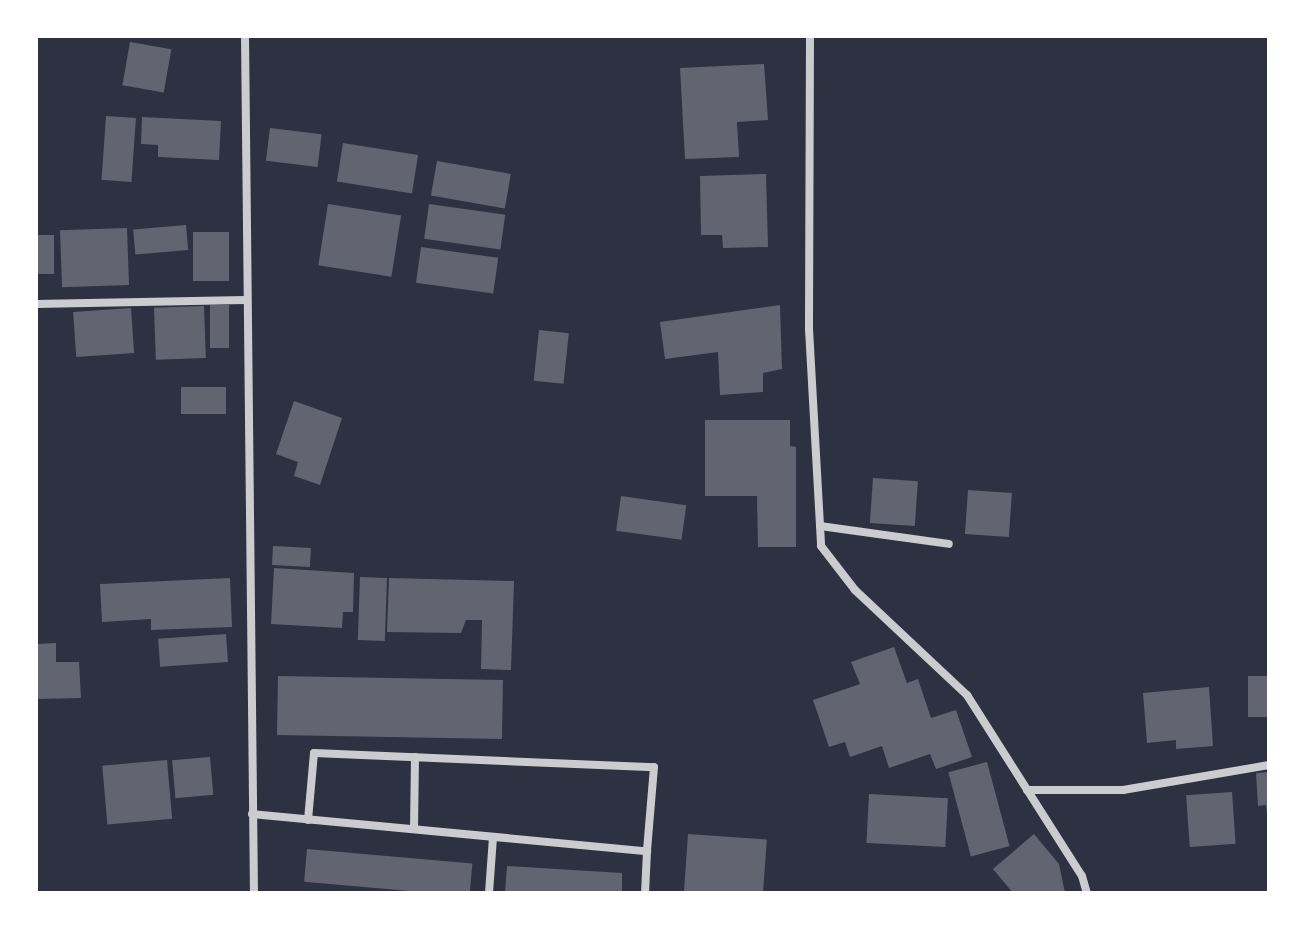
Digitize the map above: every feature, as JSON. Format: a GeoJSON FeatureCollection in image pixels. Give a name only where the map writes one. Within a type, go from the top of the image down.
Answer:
{"type":"FeatureCollection","features":[{"type":"Feature","properties":{"kind":"street"},"geometry":{"type":"LineString","coordinates":[[245,36],[245,300],[254,893]]}},
{"type":"Feature","properties":{"kind":"street"},"geometry":{"type":"LineString","coordinates":[[810,36],[809,329],[821,546],[855,590],[967,695],[1082,876],[1087,893]]}},
{"type":"Feature","properties":{"kind":"street"},"geometry":{"type":"LineString","coordinates":[[36,304],[245,300]]}},
{"type":"Feature","properties":{"kind":"street"},"geometry":{"type":"LineString","coordinates":[[820,526],[949,544]]}},
{"type":"Feature","properties":{"kind":"street"},"geometry":{"type":"LineString","coordinates":[[308,820],[314,753],[654,767],[645,893]]}},
{"type":"Feature","properties":{"kind":"street"},"geometry":{"type":"LineString","coordinates":[[414,829],[415,757]]}},
{"type":"Feature","properties":{"kind":"street"},"geometry":{"type":"LineString","coordinates":[[1027,790],[1123,790],[1269,765]]}},
{"type":"Feature","properties":{"kind":"street"},"geometry":{"type":"LineString","coordinates":[[252,814],[647,851]]}},
{"type":"Feature","properties":{"kind":"street"},"geometry":{"type":"LineString","coordinates":[[489,893],[493,837]]}},
{"type":"Feature","properties":{"kind":"building"},"geometry":{"type":"Polygon","coordinates":[[[130,42],[171,49],[164,93],[122,85],[130,42]]]}},
{"type":"Feature","properties":{"kind":"building"},"geometry":{"type":"Polygon","coordinates":[[[764,64],[768,120],[737,122],[739,157],[685,159],[680,68],[764,64]]]}},
{"type":"Feature","properties":{"kind":"building"},"geometry":{"type":"Polygon","coordinates":[[[106,116],[136,118],[131,182],[102,180],[106,116]]]}},
{"type":"Feature","properties":{"kind":"building"},"geometry":{"type":"Polygon","coordinates":[[[142,117],[221,121],[219,160],[158,157],[158,145],[141,144],[142,117]]]}},
{"type":"Feature","properties":{"kind":"building"},"geometry":{"type":"Polygon","coordinates":[[[270,128],[322,134],[318,167],[266,161],[270,128]]]}},
{"type":"Feature","properties":{"kind":"building"},"geometry":{"type":"Polygon","coordinates":[[[343,143],[418,155],[412,193],[337,182],[343,143]]]}},
{"type":"Feature","properties":{"kind":"building"},"geometry":{"type":"Polygon","coordinates":[[[437,161],[511,174],[505,208],[431,195],[437,161]]]}},
{"type":"Feature","properties":{"kind":"building"},"geometry":{"type":"Polygon","coordinates":[[[766,174],[768,247],[723,248],[722,235],[701,235],[700,176],[766,174]]]}},
{"type":"Feature","properties":{"kind":"building"},"geometry":{"type":"Polygon","coordinates":[[[328,204],[401,216],[391,277],[318,265],[328,204]]]}},
{"type":"Feature","properties":{"kind":"building"},"geometry":{"type":"Polygon","coordinates":[[[429,204],[505,215],[500,249],[424,239],[429,204]]]}},
{"type":"Feature","properties":{"kind":"building"},"geometry":{"type":"Polygon","coordinates":[[[186,225],[188,250],[135,255],[133,230],[186,225]]]}},
{"type":"Feature","properties":{"kind":"building"},"geometry":{"type":"Polygon","coordinates":[[[127,228],[129,285],[62,287],[60,230],[127,228]]]}},
{"type":"Feature","properties":{"kind":"building"},"geometry":{"type":"Polygon","coordinates":[[[193,232],[229,232],[229,281],[193,281],[193,232]]]}},
{"type":"Feature","properties":{"kind":"building"},"geometry":{"type":"Polygon","coordinates":[[[36,235],[54,235],[54,274],[36,274],[36,235]]]}},
{"type":"Feature","properties":{"kind":"building"},"geometry":{"type":"Polygon","coordinates":[[[421,247],[498,258],[493,294],[416,283],[421,247]]]}},
{"type":"Feature","properties":{"kind":"building"},"geometry":{"type":"Polygon","coordinates":[[[210,305],[229,305],[229,348],[210,348],[210,305]]]}},
{"type":"Feature","properties":{"kind":"building"},"geometry":{"type":"Polygon","coordinates":[[[780,305],[782,369],[763,373],[763,392],[720,395],[718,352],[665,359],[660,322],[780,305]]]}},
{"type":"Feature","properties":{"kind":"building"},"geometry":{"type":"Polygon","coordinates":[[[204,306],[206,358],[156,360],[154,308],[204,306]]]}},
{"type":"Feature","properties":{"kind":"building"},"geometry":{"type":"Polygon","coordinates":[[[131,308],[134,353],[76,357],[73,312],[131,308]]]}},
{"type":"Feature","properties":{"kind":"building"},"geometry":{"type":"Polygon","coordinates":[[[539,330],[569,333],[564,384],[534,381],[539,330]]]}},
{"type":"Feature","properties":{"kind":"building"},"geometry":{"type":"Polygon","coordinates":[[[181,387],[226,387],[226,414],[181,414],[181,387]]]}},
{"type":"Feature","properties":{"kind":"building"},"geometry":{"type":"Polygon","coordinates":[[[294,401],[342,418],[320,485],[294,476],[298,462],[276,454],[294,401]]]}},
{"type":"Feature","properties":{"kind":"building"},"geometry":{"type":"Polygon","coordinates":[[[705,420],[790,420],[790,446],[796,447],[796,547],[758,547],[757,496],[705,496],[705,420]]]}},
{"type":"Feature","properties":{"kind":"building"},"geometry":{"type":"Polygon","coordinates":[[[873,478],[918,481],[915,526],[870,523],[873,478]]]}},
{"type":"Feature","properties":{"kind":"building"},"geometry":{"type":"Polygon","coordinates":[[[968,490],[1012,493],[1009,537],[965,534],[968,490]]]}},
{"type":"Feature","properties":{"kind":"building"},"geometry":{"type":"Polygon","coordinates":[[[621,496],[686,505],[681,540],[616,531],[621,496]]]}},
{"type":"Feature","properties":{"kind":"building"},"geometry":{"type":"Polygon","coordinates":[[[273,546],[311,548],[310,567],[272,565],[273,546]]]}},
{"type":"Feature","properties":{"kind":"building"},"geometry":{"type":"Polygon","coordinates":[[[274,568],[354,573],[353,612],[343,612],[342,628],[271,624],[274,568]]]}},
{"type":"Feature","properties":{"kind":"building"},"geometry":{"type":"Polygon","coordinates":[[[360,577],[387,578],[385,641],[358,640],[360,577]]]}},
{"type":"Feature","properties":{"kind":"building"},"geometry":{"type":"Polygon","coordinates":[[[230,578],[232,627],[151,630],[151,619],[102,622],[100,584],[230,578]]]}},
{"type":"Feature","properties":{"kind":"building"},"geometry":{"type":"Polygon","coordinates":[[[389,578],[514,581],[511,670],[481,669],[482,620],[466,620],[461,633],[387,632],[389,578]]]}},
{"type":"Feature","properties":{"kind":"building"},"geometry":{"type":"Polygon","coordinates":[[[226,634],[228,662],[160,667],[158,639],[226,634]]]}},
{"type":"Feature","properties":{"kind":"building"},"geometry":{"type":"Polygon","coordinates":[[[56,643],[56,662],[79,662],[81,698],[36,699],[36,644],[56,643]]]}},
{"type":"Feature","properties":{"kind":"building"},"geometry":{"type":"Polygon","coordinates":[[[894,647],[907,683],[918,679],[931,718],[956,710],[972,757],[936,769],[930,754],[889,768],[882,746],[850,757],[845,742],[829,747],[813,700],[860,684],[851,662],[894,647]]]}},
{"type":"Feature","properties":{"kind":"building"},"geometry":{"type":"Polygon","coordinates":[[[278,676],[503,680],[502,739],[277,735],[278,676]]]}},
{"type":"Feature","properties":{"kind":"building"},"geometry":{"type":"Polygon","coordinates":[[[1248,676],[1269,676],[1269,717],[1248,717],[1248,676]]]}},
{"type":"Feature","properties":{"kind":"building"},"geometry":{"type":"Polygon","coordinates":[[[1209,687],[1213,746],[1176,749],[1176,740],[1147,743],[1143,693],[1209,687]]]}},
{"type":"Feature","properties":{"kind":"building"},"geometry":{"type":"Polygon","coordinates":[[[210,757],[213,795],[175,798],[172,760],[210,757]]]}},
{"type":"Feature","properties":{"kind":"building"},"geometry":{"type":"Polygon","coordinates":[[[167,760],[172,819],[107,824],[102,766],[167,760]]]}},
{"type":"Feature","properties":{"kind":"building"},"geometry":{"type":"Polygon","coordinates":[[[987,762],[1010,846],[971,856],[948,772],[987,762]]]}},
{"type":"Feature","properties":{"kind":"building"},"geometry":{"type":"Polygon","coordinates":[[[1269,772],[1267,814],[1266,805],[1258,806],[1256,773],[1269,772]]]}},
{"type":"Feature","properties":{"kind":"building"},"geometry":{"type":"Polygon","coordinates":[[[1232,792],[1236,844],[1190,847],[1186,795],[1232,792]]]}},
{"type":"Feature","properties":{"kind":"building"},"geometry":{"type":"Polygon","coordinates":[[[869,794],[948,798],[945,847],[866,843],[869,794]]]}},
{"type":"Feature","properties":{"kind":"building"},"geometry":{"type":"Polygon","coordinates":[[[688,834],[767,840],[763,893],[684,893],[688,834]]]}},
{"type":"Feature","properties":{"kind":"building"},"geometry":{"type":"Polygon","coordinates":[[[1034,834],[1059,864],[1065,893],[1013,893],[993,869],[1034,834]]]}},
{"type":"Feature","properties":{"kind":"building"},"geometry":{"type":"Polygon","coordinates":[[[307,849],[472,863],[470,893],[431,893],[304,882],[307,849]]]}},
{"type":"Feature","properties":{"kind":"building"},"geometry":{"type":"Polygon","coordinates":[[[507,866],[622,873],[622,893],[505,893],[507,866]]]}}]}
